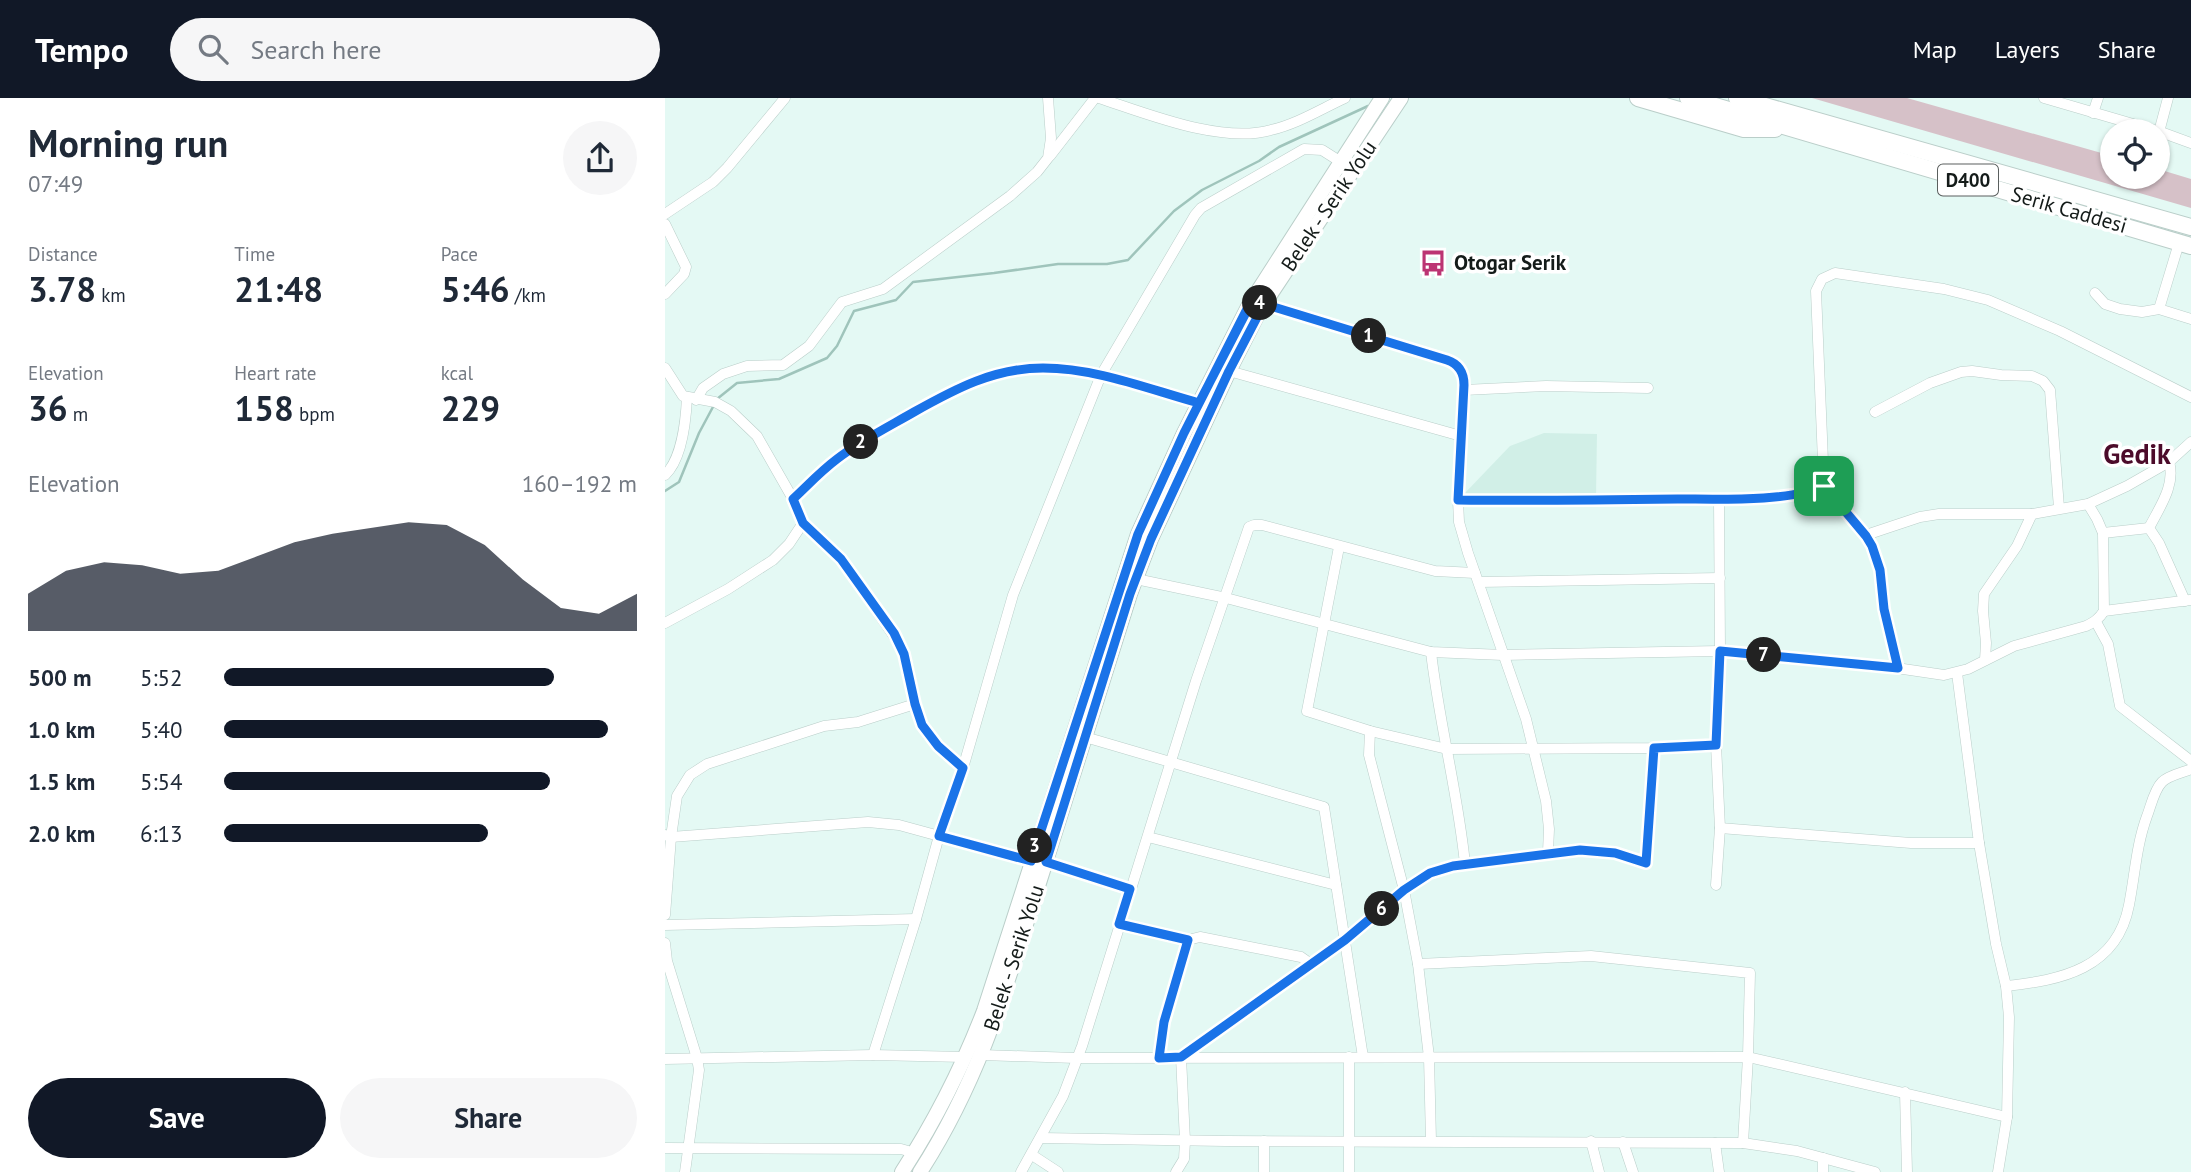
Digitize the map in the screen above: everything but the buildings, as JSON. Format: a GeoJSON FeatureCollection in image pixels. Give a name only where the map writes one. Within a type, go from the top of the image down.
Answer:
{"type":"FeatureCollection","features":[{"type":"Feature","properties":{"kind":"highway"},"geometry":{"type":"LineString","coordinates":[[1638,98],[1744,129],[1795,122]]}},
{"type":"Feature","properties":{"kind":"highway","name":"D400"},"geometry":{"type":"LineString","coordinates":[[1688,98],[1744,105]]}},
{"type":"Feature","properties":{"kind":"highway"},"geometry":{"type":"LineString","coordinates":[[1766,98],[1795,122]]}},
{"type":"Feature","properties":{"kind":"highway","name":"Serik Caddesi"},"geometry":{"type":"LineString","coordinates":[[1744,105],[2185,244]]}},
{"type":"Feature","properties":{"kind":"highway","name":"Serik Caddesi"},"geometry":{"type":"LineString","coordinates":[[1795,122],[2191,227]]}},
{"type":"Feature","properties":{"kind":"main road","name":"Belek - Serik Yolu"},"geometry":{"type":"LineString","coordinates":[[920,1172],[967,1091],[996,1020],[1038,862],[1138,534],[1199,403],[1341,162],[1382,98]]}},
{"type":"Feature","properties":{"kind":"main road","name":"Belek - Serik Yolu"},"geometry":{"type":"LineString","coordinates":[[902,1172],[927,1133],[965,1057],[984,1011],[1085,737],[1151,539],[1258,303],[1401,98]]}},
{"type":"Feature","properties":{"kind":"street"},"geometry":{"type":"LineString","coordinates":[[665,214],[713,182],[727,169],[785,98]]}},
{"type":"Feature","properties":{"kind":"street"},"geometry":{"type":"LineString","coordinates":[[1048,98],[1051,138],[1048,158]]}},
{"type":"Feature","properties":{"kind":"street"},"geometry":{"type":"LineString","coordinates":[[665,475],[678,452],[692,399],[702,388],[723,374],[747,366],[783,365],[809,346],[842,302],[883,289],[1010,196],[1037,172],[1097,98],[1130,103],[1213,131],[1243,134],[1284,127],[1345,98]]}},
{"type":"Feature","properties":{"kind":"street"},"geometry":{"type":"LineString","coordinates":[[2044,98],[2115,119]]}},
{"type":"Feature","properties":{"kind":"street"},"geometry":{"type":"LineString","coordinates":[[2094,113],[2098,98]]}},
{"type":"Feature","properties":{"kind":"street"},"geometry":{"type":"LineString","coordinates":[[2162,119],[2168,98]]}},
{"type":"Feature","properties":{"kind":"street"},"geometry":{"type":"LineString","coordinates":[[2170,135],[2191,142]]}},
{"type":"Feature","properties":{"kind":"street"},"geometry":{"type":"LineString","coordinates":[[873,1055],[939,836],[963,768],[1013,595],[1101,375],[1201,208],[1304,149],[1322,149],[1341,162]]}},
{"type":"Feature","properties":{"kind":"street"},"geometry":{"type":"LineString","coordinates":[[665,224],[686,267],[684,274],[665,295]]}},
{"type":"Feature","properties":{"kind":"street"},"geometry":{"type":"LineString","coordinates":[[2159,309],[2185,244]]}},
{"type":"Feature","properties":{"kind":"street"},"geometry":{"type":"LineString","coordinates":[[1898,668],[1884,609],[1877,558],[1866,536],[1824,486],[1816,291],[1822,279],[1828,275],[1842,274],[1944,289],[1988,300],[2060,331],[2191,397]]}},
{"type":"Feature","properties":{"kind":"street"},"geometry":{"type":"LineString","coordinates":[[2095,293],[2105,304],[2120,309],[2142,312],[2159,309],[2191,319]]}},
{"type":"Feature","properties":{"kind":"street"},"geometry":{"type":"LineString","coordinates":[[1258,303],[1453,362],[1463,373],[1459,523],[1527,719],[1548,815],[1548,852]]}},
{"type":"Feature","properties":{"kind":"street"},"geometry":{"type":"LineString","coordinates":[[665,368],[677,390],[692,399],[715,402],[731,411],[757,436],[793,499],[803,523],[841,559],[894,633],[904,654],[922,725],[928,735],[963,768]]}},
{"type":"Feature","properties":{"kind":"street"},"geometry":{"type":"LineString","coordinates":[[793,499],[838,458],[868,438],[971,382],[1001,372],[1067,369],[1101,375],[1199,403]]}},
{"type":"Feature","properties":{"kind":"street"},"geometry":{"type":"LineString","coordinates":[[1229,371],[1461,436]]}},
{"type":"Feature","properties":{"kind":"street"},"geometry":{"type":"LineString","coordinates":[[1875,412],[1930,383],[1961,372],[2038,378],[2050,390],[2059,508]]}},
{"type":"Feature","properties":{"kind":"street"},"geometry":{"type":"LineString","coordinates":[[1464,390],[1546,386],[1648,388]]}},
{"type":"Feature","properties":{"kind":"street"},"geometry":{"type":"LineString","coordinates":[[2149,528],[2171,483],[2174,459],[2191,442]]}},
{"type":"Feature","properties":{"kind":"street"},"geometry":{"type":"LineString","coordinates":[[1866,536],[1920,517],[1939,514],[2032,514],[2088,503],[2191,453]]}},
{"type":"Feature","properties":{"kind":"street"},"geometry":{"type":"LineString","coordinates":[[1458,500],[1719,499],[1794,495],[1824,486]]}},
{"type":"Feature","properties":{"kind":"street"},"geometry":{"type":"LineString","coordinates":[[1716,885],[1720,828],[1716,745],[1720,651],[1719,499]]}},
{"type":"Feature","properties":{"kind":"street"},"geometry":{"type":"LineString","coordinates":[[1136,579],[1226,597],[1431,652],[1503,655],[1720,651],[1944,675],[1957,673],[2014,646],[2096,622],[2104,611],[2103,533],[2088,503]]}},
{"type":"Feature","properties":{"kind":"street"},"geometry":{"type":"LineString","coordinates":[[1985,660],[1985,594],[2017,545],[2032,514]]}},
{"type":"Feature","properties":{"kind":"street"},"geometry":{"type":"LineString","coordinates":[[665,623],[728,589],[773,560],[789,544],[803,523]]}},
{"type":"Feature","properties":{"kind":"street"},"geometry":{"type":"LineString","coordinates":[[1021,1172],[1063,1096],[1196,681],[1249,527],[1262,525],[1435,571],[1477,578],[1720,578]]}},
{"type":"Feature","properties":{"kind":"street"},"geometry":{"type":"LineString","coordinates":[[2103,533],[2149,528]]}},
{"type":"Feature","properties":{"kind":"street"},"geometry":{"type":"LineString","coordinates":[[2104,611],[2188,601],[2149,528]]}},
{"type":"Feature","properties":{"kind":"street"},"geometry":{"type":"LineString","coordinates":[[1339,547],[1307,711],[1370,731],[1447,749],[1716,745]]}},
{"type":"Feature","properties":{"kind":"street"},"geometry":{"type":"LineString","coordinates":[[2096,622],[2108,644],[2120,706],[2191,761]]}},
{"type":"Feature","properties":{"kind":"street"},"geometry":{"type":"LineString","coordinates":[[1431,652],[1435,691],[1458,807],[1465,864]]}},
{"type":"Feature","properties":{"kind":"street"},"geometry":{"type":"LineString","coordinates":[[1957,673],[1979,843],[2006,986],[2010,1035],[2007,1117],[1998,1172]]}},
{"type":"Feature","properties":{"kind":"street"},"geometry":{"type":"LineString","coordinates":[[665,915],[668,836],[677,796],[684,782],[699,768],[824,726],[858,722],[915,704]]}},
{"type":"Feature","properties":{"kind":"street"},"geometry":{"type":"LineString","coordinates":[[1370,731],[1369,755],[1404,890],[1418,964],[1429,1057],[1431,1141]]}},
{"type":"Feature","properties":{"kind":"street"},"geometry":{"type":"LineString","coordinates":[[1085,737],[1324,807],[1363,1057]]}},
{"type":"Feature","properties":{"kind":"street"},"geometry":{"type":"LineString","coordinates":[[1181,1057],[1345,940],[1404,890],[1430,873],[1465,864],[1548,852],[1592,850],[1615,853],[1646,863],[1654,748]]}},
{"type":"Feature","properties":{"kind":"street"},"geometry":{"type":"LineString","coordinates":[[2006,986],[2034,983],[2076,972],[2091,964],[2112,944],[2126,919],[2139,840],[2158,787],[2166,779],[2191,769]]}},
{"type":"Feature","properties":{"kind":"street"},"geometry":{"type":"LineString","coordinates":[[668,836],[854,821],[892,824],[1130,889]]}},
{"type":"Feature","properties":{"kind":"street"},"geometry":{"type":"LineString","coordinates":[[1720,828],[1911,843],[1979,843]]}},
{"type":"Feature","properties":{"kind":"street"},"geometry":{"type":"LineString","coordinates":[[1148,837],[1336,885]]}},
{"type":"Feature","properties":{"kind":"street"},"geometry":{"type":"LineString","coordinates":[[665,925],[916,919]]}},
{"type":"Feature","properties":{"kind":"street"},"geometry":{"type":"LineString","coordinates":[[1119,924],[1188,940],[1200,937],[1301,957],[1311,964]]}},
{"type":"Feature","properties":{"kind":"street"},"geometry":{"type":"LineString","coordinates":[[1159,1058],[1164,1022],[1188,940]]}},
{"type":"Feature","properties":{"kind":"street"},"geometry":{"type":"LineString","coordinates":[[665,943],[667,961],[697,1058],[698,1083],[685,1172]]}},
{"type":"Feature","properties":{"kind":"street"},"geometry":{"type":"LineString","coordinates":[[1418,964],[1591,956],[1750,973],[1743,1143]]}},
{"type":"Feature","properties":{"kind":"street"},"geometry":{"type":"LineString","coordinates":[[665,1059],[873,1055],[965,1057]]}},
{"type":"Feature","properties":{"kind":"street"},"geometry":{"type":"LineString","coordinates":[[982,1055],[1076,1058],[1748,1056],[2007,1117]]}},
{"type":"Feature","properties":{"kind":"street"},"geometry":{"type":"LineString","coordinates":[[1181,1057],[1184,1172]]}},
{"type":"Feature","properties":{"kind":"street"},"geometry":{"type":"LineString","coordinates":[[1349,1057],[1349,1172]]}},
{"type":"Feature","properties":{"kind":"street"},"geometry":{"type":"LineString","coordinates":[[1905,1092],[1907,1172]]}},
{"type":"Feature","properties":{"kind":"street"},"geometry":{"type":"LineString","coordinates":[[1041,1138],[1264,1142],[1743,1143],[1777,1146],[1875,1172]]}},
{"type":"Feature","properties":{"kind":"street"},"geometry":{"type":"LineString","coordinates":[[1264,1142],[1264,1172]]}},
{"type":"Feature","properties":{"kind":"street"},"geometry":{"type":"LineString","coordinates":[[1591,1142],[1599,1172]]}},
{"type":"Feature","properties":{"kind":"street"},"geometry":{"type":"LineString","coordinates":[[1623,1142],[1633,1172]]}},
{"type":"Feature","properties":{"kind":"street"},"geometry":{"type":"LineString","coordinates":[[1716,1143],[1719,1172]]}},
{"type":"Feature","properties":{"kind":"street"},"geometry":{"type":"LineString","coordinates":[[665,1148],[901,1149],[915,1153]]}},
{"type":"Feature","properties":{"kind":"street"},"geometry":{"type":"LineString","coordinates":[[1032,1155],[1058,1172]]}},
{"type":"Feature","properties":{"kind":"street"},"geometry":{"type":"LineString","coordinates":[[1823,1158],[1823,1172]]}},
{"type":"Feature","properties":{"kind":"street"},"geometry":{"type":"LineString","coordinates":[[1176,1172],[1184,1159]]}},
{"type":"Feature","properties":{"kind":"shaded area"},"geometry":{"type":"Polygon","coordinates":[[[1812,98],[1907,98],[2100,153],[2100,182],[1812,98]]]}},
{"type":"Feature","properties":{"kind":"shaded area"},"geometry":{"type":"Polygon","coordinates":[[[2170,173],[2191,179],[2191,208],[2126,189],[2170,189],[2170,173]]]}},
{"type":"Feature","properties":{"kind":"shaded area"},"geometry":{"type":"Polygon","coordinates":[[[1544,433],[1597,434],[1596,497],[1464,494],[1510,446],[1544,433]]]}},
{"type":"Feature","properties":{"kind":"waterway"},"geometry":{"type":"LineString","coordinates":[[717,399],[737,383],[779,379],[827,358],[837,346],[854,311],[896,300],[913,282],[1058,264],[1107,264],[1128,260],[1174,211],[1202,190],[1259,161],[1279,147],[1368,106]]}},
{"type":"Feature","properties":{"kind":"waterway"},"geometry":{"type":"LineString","coordinates":[[665,491],[679,482],[714,405]]}},
{"type":"Feature","properties":{"kind":"place","name":"Otogar Serik"},"geometry":{"type":"Point","coordinates":[1433,263]}},
{"type":"Feature","properties":{"kind":"district","name":"Gedik"},"geometry":{"type":"Point","coordinates":[2137,454]}},
{"type":"Feature","properties":{"kind":"route"},"geometry":{"type":"LineString","coordinates":[[1824,486],[1794,495],[1719,499],[1458,500],[1464,385],[1463,373],[1459,367],[1447,360],[1264,304],[1252,301],[1199,403],[1101,375],[1067,369],[1001,372],[958,387],[868,438],[838,458],[793,499],[803,523],[841,559],[894,633],[908,667],[922,725],[938,746],[963,768],[939,836],[1031,861],[1138,534],[1184,433],[1199,403],[1249,305],[1252,301],[1264,304],[1229,371],[1151,539],[1130,594],[1046,862],[1130,889],[1119,924],[1188,940],[1164,1022],[1159,1058],[1181,1057],[1345,940],[1404,890],[1430,873],[1453,866],[1580,850],[1615,853],[1646,863],[1654,748],[1716,745],[1720,651],[1898,668],[1884,609],[1877,558],[1866,536],[1824,486]]}}]}
